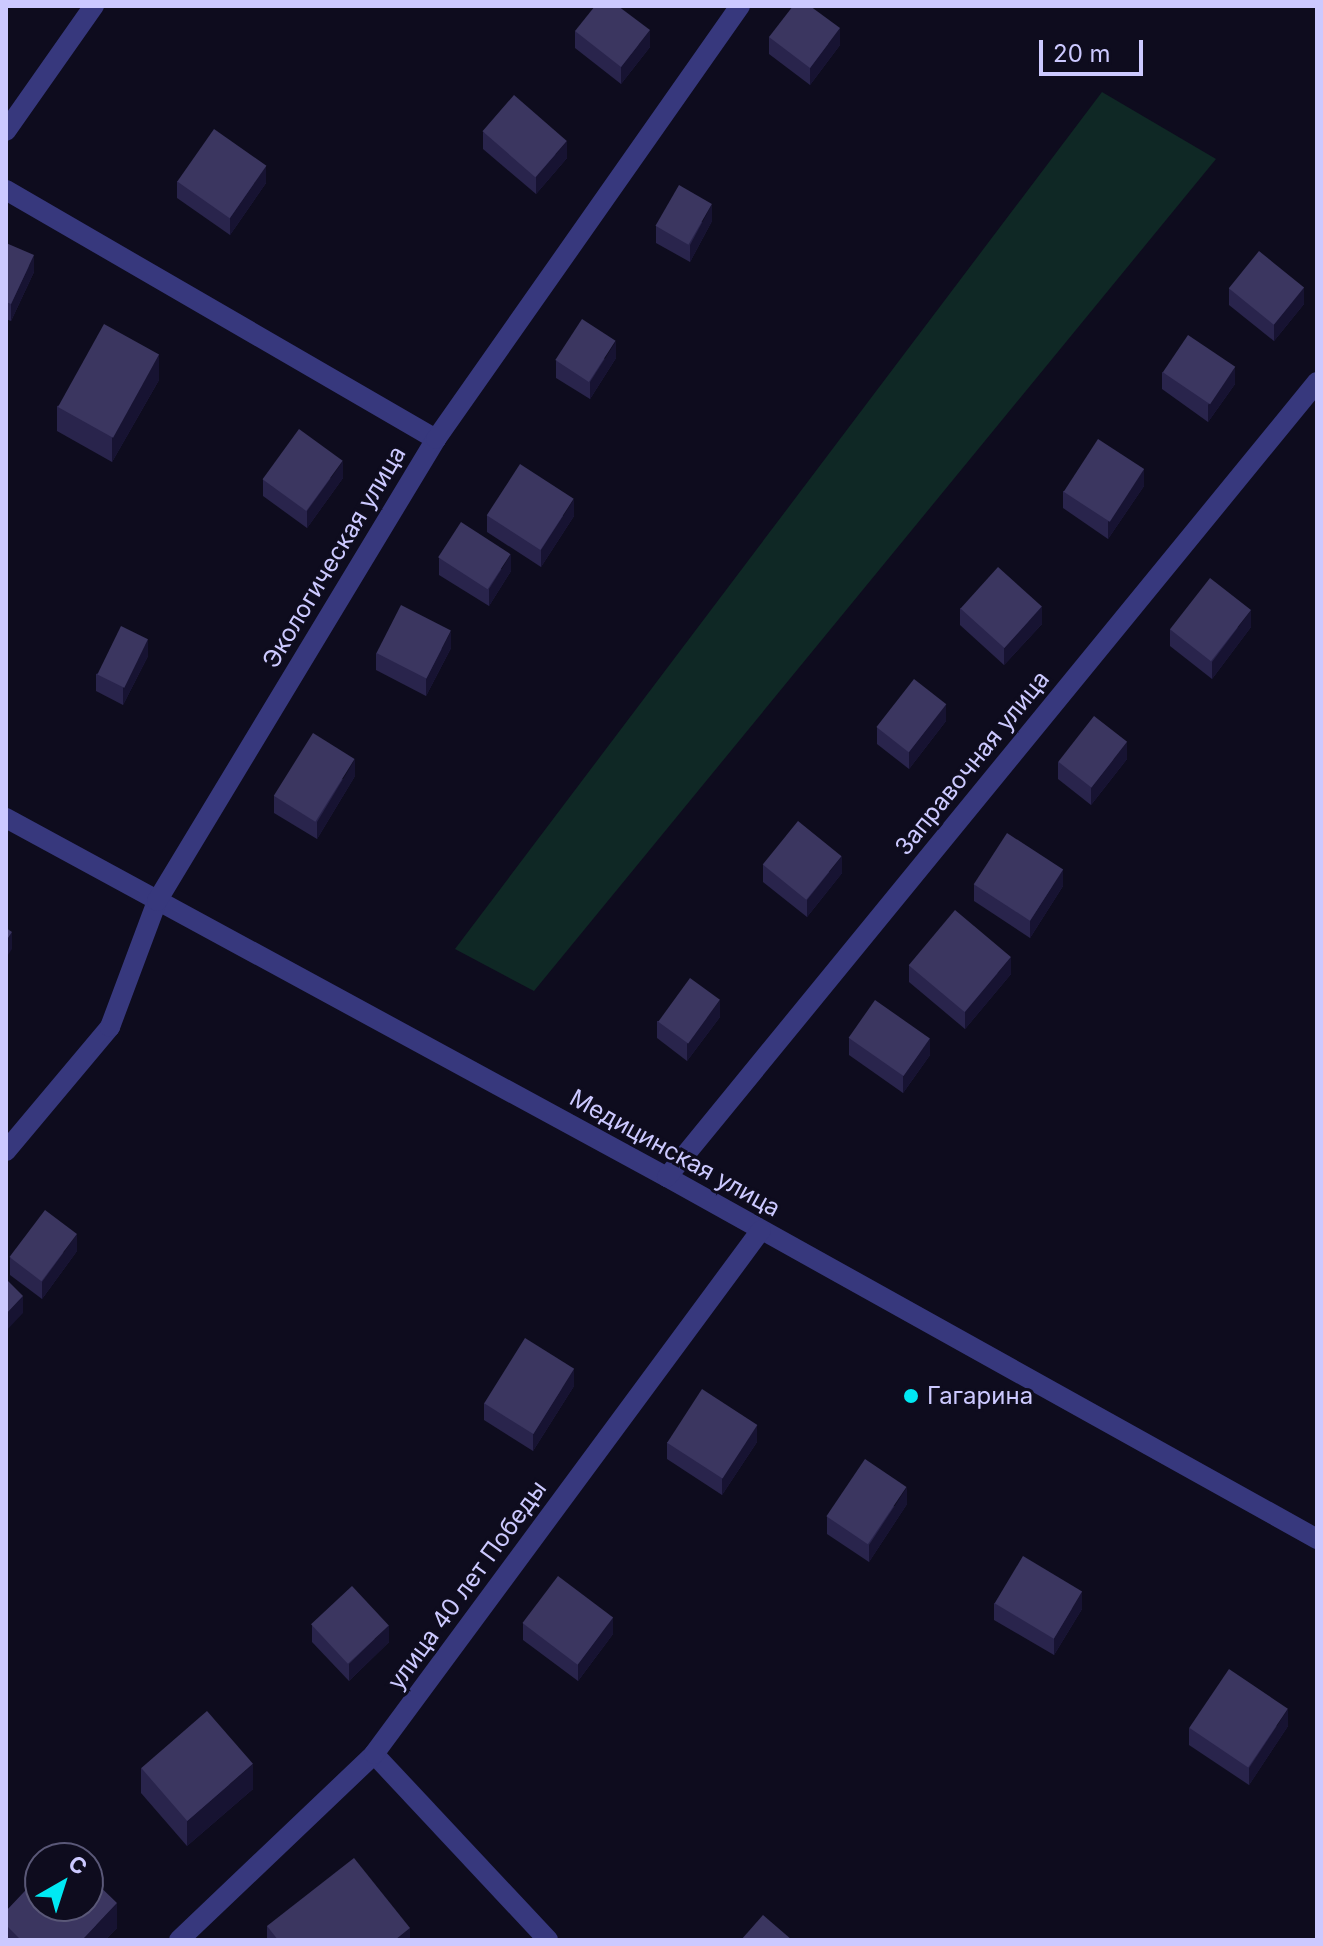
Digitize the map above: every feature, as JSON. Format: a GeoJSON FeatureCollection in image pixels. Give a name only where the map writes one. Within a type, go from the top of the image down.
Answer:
{"type":"FeatureCollection","features":[{"type":"Feature","properties":{"kind":"street"},"geometry":{"type":"LineString","coordinates":[[6,131],[94,6]]}},
{"type":"Feature","properties":{"kind":"street","name":"Экологическая улица"},"geometry":{"type":"LineString","coordinates":[[6,1151],[110,1027],[157,901],[436,439],[740,6]]}},
{"type":"Feature","properties":{"kind":"street"},"geometry":{"type":"LineString","coordinates":[[6,190],[436,439]]}},
{"type":"Feature","properties":{"kind":"street","name":"Заправочная улица"},"geometry":{"type":"LineString","coordinates":[[667,1177],[1317,382]]}},
{"type":"Feature","properties":{"kind":"street","name":"Медицинская улица"},"geometry":{"type":"LineString","coordinates":[[6,818],[667,1177],[1317,1539]]}},
{"type":"Feature","properties":{"kind":"street","name":"улица 40 лет Победы"},"geometry":{"type":"LineString","coordinates":[[179,1940],[374,1754],[761,1230]]}},
{"type":"Feature","properties":{"kind":"street"},"geometry":{"type":"LineString","coordinates":[[374,1754],[548,1940]]}},
{"type":"Feature","properties":{"kind":"green space"},"geometry":{"type":"Polygon","coordinates":[[[1102,92],[1216,159],[534,991],[455,949],[1102,92]]]}},
{"type":"Feature","properties":{"kind":"building"},"geometry":{"type":"Polygon","coordinates":[[[595,6],[618,6],[650,30],[621,67],[575,31],[595,6]]]}},
{"type":"Feature","properties":{"kind":"building"},"geometry":{"type":"Polygon","coordinates":[[[793,6],[810,6],[840,28],[810,68],[769,37],[793,6]]]}},
{"type":"Feature","properties":{"kind":"building"},"geometry":{"type":"Polygon","coordinates":[[[514,95],[567,141],[535,177],[483,131],[514,95]]]}},
{"type":"Feature","properties":{"kind":"building"},"geometry":{"type":"Polygon","coordinates":[[[214,129],[266,166],[230,218],[177,181],[214,129]]]}},
{"type":"Feature","properties":{"kind":"building"},"geometry":{"type":"Polygon","coordinates":[[[679,185],[712,204],[688,245],[656,226],[679,185]]]}},
{"type":"Feature","properties":{"kind":"building"},"geometry":{"type":"Polygon","coordinates":[[[6,243],[34,255],[11,304],[6,302],[6,243]]]}},
{"type":"Feature","properties":{"kind":"building"},"geometry":{"type":"Polygon","coordinates":[[[1259,251],[1304,288],[1274,325],[1229,288],[1259,251]]]}},
{"type":"Feature","properties":{"kind":"building"},"geometry":{"type":"Polygon","coordinates":[[[582,319],[616,341],[589,382],[555,360],[582,319]]]}},
{"type":"Feature","properties":{"kind":"building"},"geometry":{"type":"Polygon","coordinates":[[[104,324],[159,355],[113,438],[58,407],[104,324]]]}},
{"type":"Feature","properties":{"kind":"building"},"geometry":{"type":"Polygon","coordinates":[[[1188,335],[1235,367],[1210,404],[1163,372],[1188,335]]]}},
{"type":"Feature","properties":{"kind":"building"},"geometry":{"type":"Polygon","coordinates":[[[299,429],[343,461],[306,511],[263,479],[299,429]]]}},
{"type":"Feature","properties":{"kind":"building"},"geometry":{"type":"Polygon","coordinates":[[[1098,439],[1144,469],[1110,522],[1064,492],[1098,439]]]}},
{"type":"Feature","properties":{"kind":"building"},"geometry":{"type":"Polygon","coordinates":[[[520,464],[574,499],[540,550],[487,515],[520,464]]]}},
{"type":"Feature","properties":{"kind":"building"},"geometry":{"type":"Polygon","coordinates":[[[461,522],[510,554],[488,589],[438,557],[461,522]]]}},
{"type":"Feature","properties":{"kind":"building"},"geometry":{"type":"Polygon","coordinates":[[[998,567],[1042,606],[1004,648],[961,609],[998,567]]]}},
{"type":"Feature","properties":{"kind":"building"},"geometry":{"type":"Polygon","coordinates":[[[1210,578],[1251,610],[1211,661],[1170,629],[1210,578]]]}},
{"type":"Feature","properties":{"kind":"building"},"geometry":{"type":"Polygon","coordinates":[[[401,605],[451,630],[426,679],[376,653],[401,605]]]}},
{"type":"Feature","properties":{"kind":"building"},"geometry":{"type":"Polygon","coordinates":[[[121,626],[148,639],[124,688],[97,675],[121,626]]]}},
{"type":"Feature","properties":{"kind":"building"},"geometry":{"type":"Polygon","coordinates":[[[914,679],[946,704],[909,752],[876,727],[914,679]]]}},
{"type":"Feature","properties":{"kind":"building"},"geometry":{"type":"Polygon","coordinates":[[[1094,716],[1127,742],[1091,788],[1058,762],[1094,716]]]}},
{"type":"Feature","properties":{"kind":"building"},"geometry":{"type":"Polygon","coordinates":[[[313,733],[355,759],[315,822],[274,796],[313,733]]]}},
{"type":"Feature","properties":{"kind":"building"},"geometry":{"type":"Polygon","coordinates":[[[798,821],[842,856],[806,900],[763,865],[798,821]]]}},
{"type":"Feature","properties":{"kind":"building"},"geometry":{"type":"Polygon","coordinates":[[[1007,833],[1063,869],[1030,921],[974,884],[1007,833]]]}},
{"type":"Feature","properties":{"kind":"building"},"geometry":{"type":"Polygon","coordinates":[[[955,910],[1011,957],[965,1012],[909,965],[955,910]]]}},
{"type":"Feature","properties":{"kind":"building"},"geometry":{"type":"Polygon","coordinates":[[[690,978],[720,1000],[688,1043],[658,1022],[690,978]]]}},
{"type":"Feature","properties":{"kind":"building"},"geometry":{"type":"Polygon","coordinates":[[[875,1000],[930,1038],[903,1076],[849,1038],[875,1000]]]}},
{"type":"Feature","properties":{"kind":"building"},"geometry":{"type":"Polygon","coordinates":[[[45,1210],[77,1234],[41,1281],[9,1257],[45,1210]]]}},
{"type":"Feature","properties":{"kind":"building"},"geometry":{"type":"Polygon","coordinates":[[[6,1279],[23,1296],[6,1314],[6,1279]]]}},
{"type":"Feature","properties":{"kind":"building"},"geometry":{"type":"Polygon","coordinates":[[[525,1338],[574,1369],[533,1434],[484,1403],[525,1338]]]}},
{"type":"Feature","properties":{"kind":"building"},"geometry":{"type":"Polygon","coordinates":[[[702,1389],[757,1425],[722,1479],[667,1443],[702,1389]]]}},
{"type":"Feature","properties":{"kind":"building"},"geometry":{"type":"Polygon","coordinates":[[[865,1459],[906,1487],[868,1544],[826,1516],[865,1459]]]}},
{"type":"Feature","properties":{"kind":"building"},"geometry":{"type":"Polygon","coordinates":[[[1023,1556],[1082,1592],[1054,1639],[995,1603],[1023,1556]]]}},
{"type":"Feature","properties":{"kind":"building"},"geometry":{"type":"Polygon","coordinates":[[[558,1576],[613,1618],[578,1665],[522,1623],[558,1576]]]}},
{"type":"Feature","properties":{"kind":"building"},"geometry":{"type":"Polygon","coordinates":[[[352,1586],[389,1625],[348,1664],[311,1624],[352,1586]]]}},
{"type":"Feature","properties":{"kind":"building"},"geometry":{"type":"Polygon","coordinates":[[[1229,1669],[1288,1709],[1248,1768],[1189,1728],[1229,1669]]]}},
{"type":"Feature","properties":{"kind":"building"},"geometry":{"type":"Polygon","coordinates":[[[207,1711],[253,1764],[187,1821],[141,1768],[207,1711]]]}},
{"type":"Feature","properties":{"kind":"building"},"geometry":{"type":"Polygon","coordinates":[[[354,1858],[410,1928],[395,1940],[278,1940],[267,1926],[354,1858]]]}},
{"type":"Feature","properties":{"kind":"building"},"geometry":{"type":"Polygon","coordinates":[[[104,1890],[117,1903],[104,1917],[104,1890]]]}},
{"type":"Feature","properties":{"kind":"building"},"geometry":{"type":"Polygon","coordinates":[[[24,1892],[24,1922],[99,1922],[82,1940],[21,1940],[6,1925],[6,1911],[24,1892]]]}},
{"type":"Feature","properties":{"kind":"building"},"geometry":{"type":"Polygon","coordinates":[[[763,1915],[792,1940],[741,1940],[763,1915]]]}},
{"type":"Feature","properties":{"kind":"place","name":"Гагарина"},"geometry":{"type":"Point","coordinates":[911,1396]}}]}
